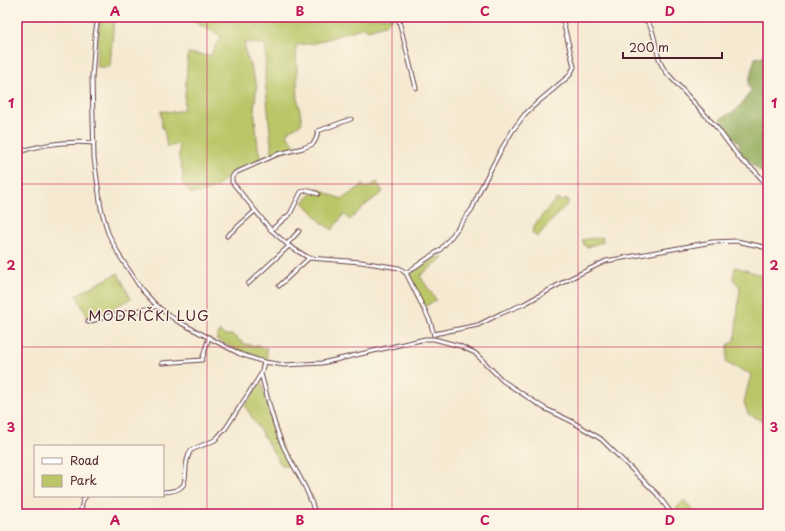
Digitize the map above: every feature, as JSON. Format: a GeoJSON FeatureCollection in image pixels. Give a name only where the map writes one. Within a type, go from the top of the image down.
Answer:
{"type":"FeatureCollection","features":[{"type":"Feature","properties":{"kind":"street"},"geometry":{"type":"LineString","coordinates":[[98,17],[92,78],[94,158],[101,208],[108,233],[118,255],[142,290],[157,306],[177,321],[240,354],[264,362],[284,365],[322,364],[384,350],[418,340],[434,339],[460,346],[475,353],[509,386],[544,408],[572,421],[601,439],[657,494],[672,514]]}},
{"type":"Feature","properties":{"kind":"street"},"geometry":{"type":"LineString","coordinates":[[398,17],[416,88]]}},
{"type":"Feature","properties":{"kind":"street"},"geometry":{"type":"LineString","coordinates":[[406,273],[435,254],[447,241],[472,209],[495,161],[513,130],[525,114],[564,81],[572,72],[574,67],[562,17]]}},
{"type":"Feature","properties":{"kind":"street"},"geometry":{"type":"LineString","coordinates":[[642,17],[647,21],[651,28],[660,62],[666,72],[718,129],[741,160],[754,170],[768,186]]}},
{"type":"Feature","properties":{"kind":"street"},"geometry":{"type":"LineString","coordinates":[[351,119],[318,131],[313,144],[304,148],[278,154],[233,174],[232,182],[271,230],[288,245],[309,258],[361,262],[399,268],[406,273],[430,322],[434,339]]}},
{"type":"Feature","properties":{"kind":"street"},"geometry":{"type":"LineString","coordinates":[[17,153],[33,147],[81,142],[94,143]]}},
{"type":"Feature","properties":{"kind":"street"},"geometry":{"type":"LineString","coordinates":[[271,230],[290,214],[303,190],[312,191],[318,194]]}},
{"type":"Feature","properties":{"kind":"street"},"geometry":{"type":"LineString","coordinates":[[227,236],[255,211]]}},
{"type":"Feature","properties":{"kind":"street"},"geometry":{"type":"LineString","coordinates":[[248,284],[288,245],[299,231]]}},
{"type":"Feature","properties":{"kind":"street"},"geometry":{"type":"LineString","coordinates":[[434,334],[478,325],[524,304],[569,278],[606,261],[712,242],[737,241],[768,248]]}},
{"type":"Feature","properties":{"kind":"street"},"geometry":{"type":"LineString","coordinates":[[278,286],[309,258]]}},
{"type":"Feature","properties":{"kind":"street"},"geometry":{"type":"LineString","coordinates":[[88,322],[104,317],[157,306]]}},
{"type":"Feature","properties":{"kind":"street"},"geometry":{"type":"LineString","coordinates":[[162,363],[202,360],[209,337]]}},
{"type":"Feature","properties":{"kind":"street"},"geometry":{"type":"LineString","coordinates":[[164,492],[177,491],[182,488],[185,480],[186,460],[190,450],[215,440],[221,434],[232,420],[261,374],[264,362]]}},
{"type":"Feature","properties":{"kind":"street"},"geometry":{"type":"LineString","coordinates":[[261,374],[283,447],[311,497],[315,514]]}},
{"type":"Feature","properties":{"kind":"street"},"geometry":{"type":"LineString","coordinates":[[80,514],[83,500],[85,497]]}},
{"type":"Feature","properties":{"kind":"green space"},"geometry":{"type":"Polygon","coordinates":[[[100,17],[114,19],[109,67],[96,67],[100,17]]]}},
{"type":"Feature","properties":{"kind":"green space"},"geometry":{"type":"Polygon","coordinates":[[[189,17],[394,17],[385,25],[368,30],[364,27],[315,43],[296,45],[298,100],[302,123],[286,133],[297,149],[272,155],[265,78],[266,45],[245,42],[245,51],[257,86],[254,108],[258,147],[261,160],[234,171],[218,186],[205,192],[191,194],[182,182],[183,172],[179,159],[179,144],[167,147],[164,129],[162,128],[161,111],[175,112],[184,109],[188,53],[210,56],[221,36],[196,23],[189,17]]]}},
{"type":"Feature","properties":{"kind":"green space"},"geometry":{"type":"Polygon","coordinates":[[[768,56],[768,178],[740,153],[739,143],[729,133],[721,118],[737,110],[751,91],[748,84],[755,58],[768,56]]]}},
{"type":"Feature","properties":{"kind":"green space"},"geometry":{"type":"Polygon","coordinates":[[[377,182],[383,192],[364,206],[350,220],[344,214],[332,230],[322,223],[303,202],[318,188],[342,199],[363,185],[366,188],[377,182]]]}},
{"type":"Feature","properties":{"kind":"green space"},"geometry":{"type":"Polygon","coordinates":[[[556,199],[561,201],[568,199],[568,204],[537,237],[532,231],[535,224],[556,199]]]}},
{"type":"Feature","properties":{"kind":"green space"},"geometry":{"type":"Polygon","coordinates":[[[602,237],[603,242],[587,247],[584,245],[582,240],[593,239],[602,237]]]}},
{"type":"Feature","properties":{"kind":"green space"},"geometry":{"type":"Polygon","coordinates":[[[438,256],[443,258],[420,276],[436,300],[422,308],[409,275],[438,256]]]}},
{"type":"Feature","properties":{"kind":"green space"},"geometry":{"type":"Polygon","coordinates":[[[735,267],[761,275],[768,275],[768,423],[748,414],[744,402],[751,374],[726,363],[728,345],[735,340],[740,287],[733,279],[735,267]]]}},
{"type":"Feature","properties":{"kind":"green space"},"geometry":{"type":"Polygon","coordinates":[[[118,273],[131,299],[89,320],[76,295],[118,273]]]}},
{"type":"Feature","properties":{"kind":"green space"},"geometry":{"type":"Polygon","coordinates":[[[220,331],[224,335],[232,335],[245,344],[267,348],[267,361],[241,352],[216,339],[220,331]]]}},
{"type":"Feature","properties":{"kind":"green space"},"geometry":{"type":"Polygon","coordinates":[[[260,383],[262,384],[276,435],[291,464],[285,467],[280,463],[245,406],[260,383]]]}},
{"type":"Feature","properties":{"kind":"green space"},"geometry":{"type":"Polygon","coordinates":[[[684,500],[696,514],[679,514],[677,507],[684,500]]]}},
{"type":"Feature","properties":{"kind":"district","name":"MODRIČKI LUG"},"geometry":{"type":"Point","coordinates":[149,316]}}]}
